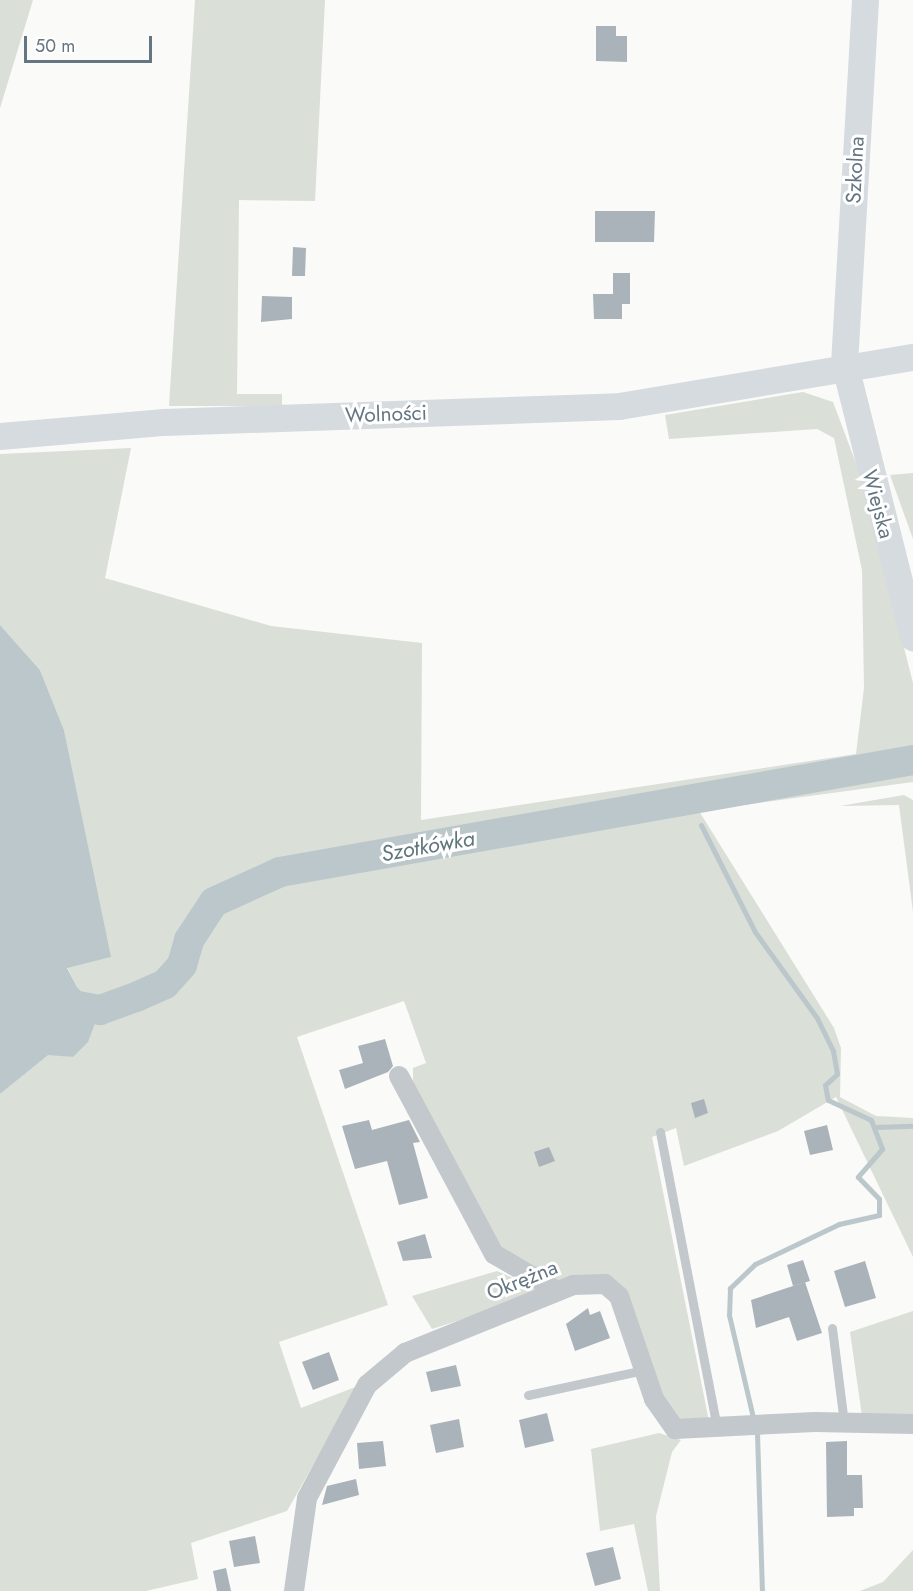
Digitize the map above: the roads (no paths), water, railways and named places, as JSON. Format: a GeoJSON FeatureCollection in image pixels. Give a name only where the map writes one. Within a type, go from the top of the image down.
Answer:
{"type":"FeatureCollection","features":[{"type":"Feature","properties":{"kind":"main road","name":"Szkolna"},"geometry":{"type":"LineString","coordinates":[[845,370],[865,0]]}},
{"type":"Feature","properties":{"kind":"main road","name":"Wolności"},"geometry":{"type":"LineString","coordinates":[[0,436],[164,422],[619,406],[771,383],[913,357]]}},
{"type":"Feature","properties":{"kind":"main road","name":"Wiejska"},"geometry":{"type":"LineString","coordinates":[[845,370],[913,637]]}},
{"type":"Feature","properties":{"kind":"street"},"geometry":{"type":"LineString","coordinates":[[399,1076],[494,1254],[557,1291]]}},
{"type":"Feature","properties":{"kind":"street","name":"Okrężna"},"geometry":{"type":"LineString","coordinates":[[294,1591],[307,1498],[367,1385],[405,1353],[557,1291],[605,1284],[619,1296],[654,1399],[675,1429],[844,1423],[913,1424]]}},
{"type":"Feature","properties":{"kind":"lane"},"geometry":{"type":"LineString","coordinates":[[660,1132],[717,1429]]}},
{"type":"Feature","properties":{"kind":"lane"},"geometry":{"type":"LineString","coordinates":[[832,1329],[844,1423]]}},
{"type":"Feature","properties":{"kind":"lane"},"geometry":{"type":"LineString","coordinates":[[528,1395],[644,1370]]}},
{"type":"Feature","properties":{"kind":"waterway","name":"Szotkówka"},"geometry":{"type":"LineString","coordinates":[[0,991],[100,1010],[136,997],[165,984],[182,965],[189,940],[214,902],[280,872],[913,760]]}},
{"type":"Feature","properties":{"kind":"waterway","name":"Szotkówka"},"geometry":{"type":"LineString","coordinates":[[690,798],[692,802]]}},
{"type":"Feature","properties":{"kind":"waterway"},"geometry":{"type":"LineString","coordinates":[[701,825],[755,932],[817,1018],[833,1051],[837,1074],[825,1085],[828,1100],[871,1120],[882,1149],[858,1177],[879,1199],[879,1215],[839,1224],[755,1264],[730,1288],[729,1315],[753,1417]]}},
{"type":"Feature","properties":{"kind":"waterway"},"geometry":{"type":"LineString","coordinates":[[875,1127],[913,1126]]}},
{"type":"Feature","properties":{"kind":"waterway"},"geometry":{"type":"LineString","coordinates":[[757,1433],[762,1591]]}}]}
